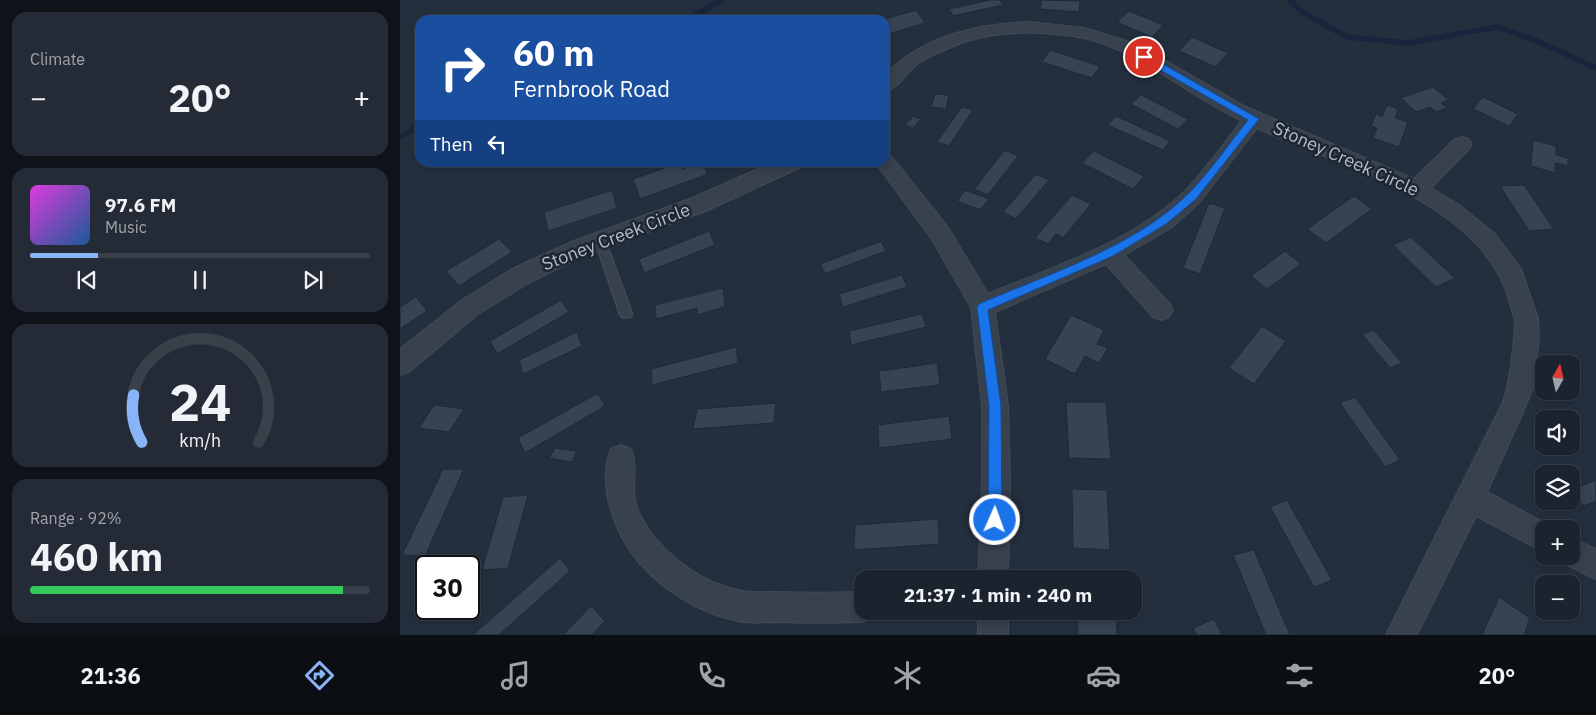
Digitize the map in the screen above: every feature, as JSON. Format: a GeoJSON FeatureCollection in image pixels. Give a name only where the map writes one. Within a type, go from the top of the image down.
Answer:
{"type":"FeatureCollection","features":[{"type":"Feature","properties":{"kind":"street","name":"Stoney Creek Circle"},"geometry":{"type":"LineString","coordinates":[[890,81],[914,59],[970,35],[1004,28],[1043,27],[1094,35],[1117,43],[1254,119],[1373,167],[1416,190],[1462,218],[1500,257],[1518,284],[1527,321],[1519,391],[1471,498],[1401,635]]}},
{"type":"Feature","properties":{"kind":"street"},"geometry":{"type":"LineString","coordinates":[[982,307],[1110,253],[1163,222],[1192,197],[1254,119]]}},
{"type":"Feature","properties":{"kind":"street"},"geometry":{"type":"LineString","coordinates":[[1416,190],[1462,144]]}},
{"type":"Feature","properties":{"kind":"street","name":"Stoney Creek Circle"},"geometry":{"type":"LineString","coordinates":[[400,364],[438,331],[497,289],[554,260],[600,240],[722,196],[783,167]]}},
{"type":"Feature","properties":{"kind":"street"},"geometry":{"type":"LineString","coordinates":[[889,167],[939,232],[973,288],[982,307],[991,362],[997,442],[994,570]]}},
{"type":"Feature","properties":{"kind":"street"},"geometry":{"type":"LineString","coordinates":[[1110,253],[1161,310]]}},
{"type":"Feature","properties":{"kind":"street"},"geometry":{"type":"LineString","coordinates":[[621,458],[623,507],[637,538],[652,556],[703,594],[742,606],[854,607]]}},
{"type":"Feature","properties":{"kind":"street"},"geometry":{"type":"LineString","coordinates":[[1471,498],[1535,533]]}},
{"type":"Feature","properties":{"kind":"street"},"geometry":{"type":"LineString","coordinates":[[1580,556],[1596,564]]}},
{"type":"Feature","properties":{"kind":"street"},"geometry":{"type":"LineString","coordinates":[[993,620],[993,635]]}},
{"type":"Feature","properties":{"kind":"lane"},"geometry":{"type":"LineString","coordinates":[[600,240],[626,314]]}},
{"type":"Feature","properties":{"kind":"building"},"geometry":{"type":"Polygon","coordinates":[[[990,0],[1000,0],[1003,5],[953,16],[949,9],[990,0]]]}},
{"type":"Feature","properties":{"kind":"building"},"geometry":{"type":"Polygon","coordinates":[[[1042,0],[1080,1],[1079,12],[1040,9],[1042,0]]]}},
{"type":"Feature","properties":{"kind":"building"},"geometry":{"type":"Polygon","coordinates":[[[916,10],[925,23],[890,33],[890,17],[916,10]]]}},
{"type":"Feature","properties":{"kind":"building"},"geometry":{"type":"Polygon","coordinates":[[[1129,11],[1163,25],[1152,37],[1117,22],[1129,11]]]}},
{"type":"Feature","properties":{"kind":"building"},"geometry":{"type":"Polygon","coordinates":[[[1192,37],[1228,53],[1216,67],[1179,51],[1192,37]]]}},
{"type":"Feature","properties":{"kind":"building"},"geometry":{"type":"Polygon","coordinates":[[[1050,50],[1100,66],[1092,78],[1042,62],[1050,50]]]}},
{"type":"Feature","properties":{"kind":"building"},"geometry":{"type":"Polygon","coordinates":[[[1433,87],[1449,100],[1441,103],[1447,108],[1436,112],[1430,107],[1416,112],[1401,98],[1433,87]]]}},
{"type":"Feature","properties":{"kind":"building"},"geometry":{"type":"Polygon","coordinates":[[[935,94],[949,95],[946,109],[931,107],[935,94]]]}},
{"type":"Feature","properties":{"kind":"building"},"geometry":{"type":"Polygon","coordinates":[[[1141,95],[1188,119],[1178,129],[1131,104],[1141,95]]]}},
{"type":"Feature","properties":{"kind":"building"},"geometry":{"type":"Polygon","coordinates":[[[1483,97],[1518,114],[1509,126],[1473,109],[1483,97]]]}},
{"type":"Feature","properties":{"kind":"building"},"geometry":{"type":"Polygon","coordinates":[[[1387,105],[1398,109],[1395,118],[1408,122],[1399,147],[1373,138],[1377,128],[1371,126],[1376,114],[1382,117],[1387,105]]]}},
{"type":"Feature","properties":{"kind":"building"},"geometry":{"type":"Polygon","coordinates":[[[962,107],[973,110],[949,146],[937,142],[962,107]]]}},
{"type":"Feature","properties":{"kind":"building"},"geometry":{"type":"Polygon","coordinates":[[[913,116],[921,119],[913,128],[905,125],[913,116]]]}},
{"type":"Feature","properties":{"kind":"building"},"geometry":{"type":"Polygon","coordinates":[[[1116,116],[1170,141],[1163,150],[1108,125],[1116,116]]]}},
{"type":"Feature","properties":{"kind":"building"},"geometry":{"type":"Polygon","coordinates":[[[1533,140],[1556,146],[1556,155],[1568,158],[1568,166],[1555,163],[1555,173],[1531,166],[1533,140]]]}},
{"type":"Feature","properties":{"kind":"building"},"geometry":{"type":"Polygon","coordinates":[[[1005,150],[1018,156],[988,195],[974,189],[1005,150]]]}},
{"type":"Feature","properties":{"kind":"building"},"geometry":{"type":"Polygon","coordinates":[[[1094,151],[1144,176],[1133,189],[1082,163],[1094,151]]]}},
{"type":"Feature","properties":{"kind":"building"},"geometry":{"type":"Polygon","coordinates":[[[668,167],[681,167],[682,169],[704,167],[708,174],[640,199],[633,179],[668,167]]]}},
{"type":"Feature","properties":{"kind":"building"},"geometry":{"type":"Polygon","coordinates":[[[1036,174],[1049,180],[1016,219],[1003,212],[1036,174]]]}},
{"type":"Feature","properties":{"kind":"building"},"geometry":{"type":"Polygon","coordinates":[[[1524,185],[1554,229],[1529,231],[1500,186],[1524,185]]]}},
{"type":"Feature","properties":{"kind":"building"},"geometry":{"type":"Polygon","coordinates":[[[612,190],[617,208],[548,231],[544,212],[612,190]]]}},
{"type":"Feature","properties":{"kind":"building"},"geometry":{"type":"Polygon","coordinates":[[[965,190],[989,199],[980,210],[957,201],[965,190]]]}},
{"type":"Feature","properties":{"kind":"building"},"geometry":{"type":"Polygon","coordinates":[[[1072,195],[1091,204],[1063,238],[1056,234],[1048,244],[1035,238],[1072,195]]]}},
{"type":"Feature","properties":{"kind":"building"},"geometry":{"type":"Polygon","coordinates":[[[1354,196],[1372,209],[1326,243],[1307,229],[1354,196]]]}},
{"type":"Feature","properties":{"kind":"building"},"geometry":{"type":"Polygon","coordinates":[[[1209,203],[1225,208],[1200,274],[1183,268],[1209,203]]]}},
{"type":"Feature","properties":{"kind":"building"},"geometry":{"type":"Polygon","coordinates":[[[709,231],[715,245],[644,273],[639,259],[709,231]]]}},
{"type":"Feature","properties":{"kind":"building"},"geometry":{"type":"Polygon","coordinates":[[[1411,237],[1455,278],[1436,287],[1393,245],[1411,237]]]}},
{"type":"Feature","properties":{"kind":"building"},"geometry":{"type":"Polygon","coordinates":[[[499,239],[512,252],[459,286],[446,271],[499,239]]]}},
{"type":"Feature","properties":{"kind":"building"},"geometry":{"type":"Polygon","coordinates":[[[881,241],[886,251],[825,274],[820,264],[881,241]]]}},
{"type":"Feature","properties":{"kind":"building"},"geometry":{"type":"Polygon","coordinates":[[[1285,251],[1301,264],[1267,289],[1251,276],[1285,251]]]}},
{"type":"Feature","properties":{"kind":"building"},"geometry":{"type":"Polygon","coordinates":[[[902,275],[907,287],[843,307],[839,294],[902,275]]]}},
{"type":"Feature","properties":{"kind":"building"},"geometry":{"type":"Polygon","coordinates":[[[723,288],[725,307],[697,315],[697,308],[656,319],[655,305],[723,288]]]}},
{"type":"Feature","properties":{"kind":"building"},"geometry":{"type":"Polygon","coordinates":[[[416,297],[427,311],[400,329],[400,307],[416,297]]]}},
{"type":"Feature","properties":{"kind":"building"},"geometry":{"type":"Polygon","coordinates":[[[561,300],[569,312],[497,354],[490,341],[561,300]]]}},
{"type":"Feature","properties":{"kind":"building"},"geometry":{"type":"Polygon","coordinates":[[[922,314],[926,327],[851,345],[849,331],[922,314]]]}},
{"type":"Feature","properties":{"kind":"building"},"geometry":{"type":"Polygon","coordinates":[[[1071,315],[1104,330],[1097,344],[1108,348],[1099,363],[1085,356],[1075,374],[1045,359],[1071,315]]]}},
{"type":"Feature","properties":{"kind":"building"},"geometry":{"type":"Polygon","coordinates":[[[1262,326],[1286,341],[1254,384],[1229,368],[1262,326]]]}},
{"type":"Feature","properties":{"kind":"building"},"geometry":{"type":"Polygon","coordinates":[[[1374,330],[1402,363],[1390,368],[1362,334],[1374,330]]]}},
{"type":"Feature","properties":{"kind":"building"},"geometry":{"type":"Polygon","coordinates":[[[577,332],[582,346],[523,374],[519,360],[577,332]]]}},
{"type":"Feature","properties":{"kind":"building"},"geometry":{"type":"Polygon","coordinates":[[[736,347],[738,363],[652,385],[651,369],[736,347]]]}},
{"type":"Feature","properties":{"kind":"building"},"geometry":{"type":"Polygon","coordinates":[[[937,363],[940,385],[881,392],[879,371],[937,363]]]}},
{"type":"Feature","properties":{"kind":"building"},"geometry":{"type":"Polygon","coordinates":[[[598,393],[605,406],[525,453],[518,438],[598,393]]]}},
{"type":"Feature","properties":{"kind":"building"},"geometry":{"type":"Polygon","coordinates":[[[1355,397],[1400,460],[1385,467],[1340,403],[1355,397]]]}},
{"type":"Feature","properties":{"kind":"building"},"geometry":{"type":"Polygon","coordinates":[[[1066,402],[1106,402],[1111,459],[1069,458],[1066,402]]]}},
{"type":"Feature","properties":{"kind":"building"},"geometry":{"type":"Polygon","coordinates":[[[776,403],[774,423],[693,429],[697,409],[776,403]]]}},
{"type":"Feature","properties":{"kind":"building"},"geometry":{"type":"Polygon","coordinates":[[[434,405],[464,409],[449,432],[419,428],[434,405]]]}},
{"type":"Feature","properties":{"kind":"building"},"geometry":{"type":"Polygon","coordinates":[[[949,416],[952,439],[879,448],[878,425],[949,416]]]}},
{"type":"Feature","properties":{"kind":"building"},"geometry":{"type":"Polygon","coordinates":[[[555,448],[577,451],[572,462],[549,458],[555,448]]]}},
{"type":"Feature","properties":{"kind":"building"},"geometry":{"type":"Polygon","coordinates":[[[443,469],[464,469],[425,555],[402,555],[443,469]]]}},
{"type":"Feature","properties":{"kind":"building"},"geometry":{"type":"Polygon","coordinates":[[[1596,480],[1596,501],[1584,506],[1580,501],[1580,486],[1596,480]]]}},
{"type":"Feature","properties":{"kind":"building"},"geometry":{"type":"Polygon","coordinates":[[[1072,489],[1107,490],[1110,550],[1073,548],[1072,489]]]}},
{"type":"Feature","properties":{"kind":"building"},"geometry":{"type":"Polygon","coordinates":[[[528,495],[508,568],[482,570],[503,497],[528,495]]]}},
{"type":"Feature","properties":{"kind":"building"},"geometry":{"type":"Polygon","coordinates":[[[1287,500],[1332,580],[1314,587],[1270,507],[1287,500]]]}},
{"type":"Feature","properties":{"kind":"building"},"geometry":{"type":"Polygon","coordinates":[[[938,519],[939,544],[854,550],[855,525],[938,519]]]}},
{"type":"Feature","properties":{"kind":"building"},"geometry":{"type":"Polygon","coordinates":[[[1254,550],[1290,635],[1266,635],[1233,555],[1254,550]]]}},
{"type":"Feature","properties":{"kind":"building"},"geometry":{"type":"Polygon","coordinates":[[[560,558],[570,571],[499,635],[473,635],[560,558]]]}},
{"type":"Feature","properties":{"kind":"building"},"geometry":{"type":"Polygon","coordinates":[[[1499,597],[1530,618],[1524,635],[1482,635],[1499,597]]]}},
{"type":"Feature","properties":{"kind":"building"},"geometry":{"type":"Polygon","coordinates":[[[591,606],[605,621],[592,635],[563,635],[591,606]]]}},
{"type":"Feature","properties":{"kind":"building"},"geometry":{"type":"Polygon","coordinates":[[[1214,619],[1222,635],[1197,635],[1193,628],[1214,619]]]}},
{"type":"Feature","properties":{"kind":"building"},"geometry":{"type":"Polygon","coordinates":[[[1077,620],[1116,620],[1117,635],[1078,635],[1077,620]]]}},
{"type":"Feature","properties":{"kind":"waterway"},"geometry":{"type":"LineString","coordinates":[[695,15],[722,0]]}},
{"type":"Feature","properties":{"kind":"waterway"},"geometry":{"type":"LineString","coordinates":[[1290,0],[1302,12],[1347,37],[1408,43],[1497,27],[1537,41],[1596,68]]}},
{"type":"Feature","properties":{"kind":"waterway"},"geometry":{"type":"LineString","coordinates":[[400,137],[415,128]]}},
{"type":"Feature","properties":{"kind":"route"},"geometry":{"type":"LineString","coordinates":[[995,520],[997,442],[995,406],[991,362],[982,307],[1012,296],[1110,253],[1163,222],[1192,197],[1254,119],[1144,57]]}}]}
